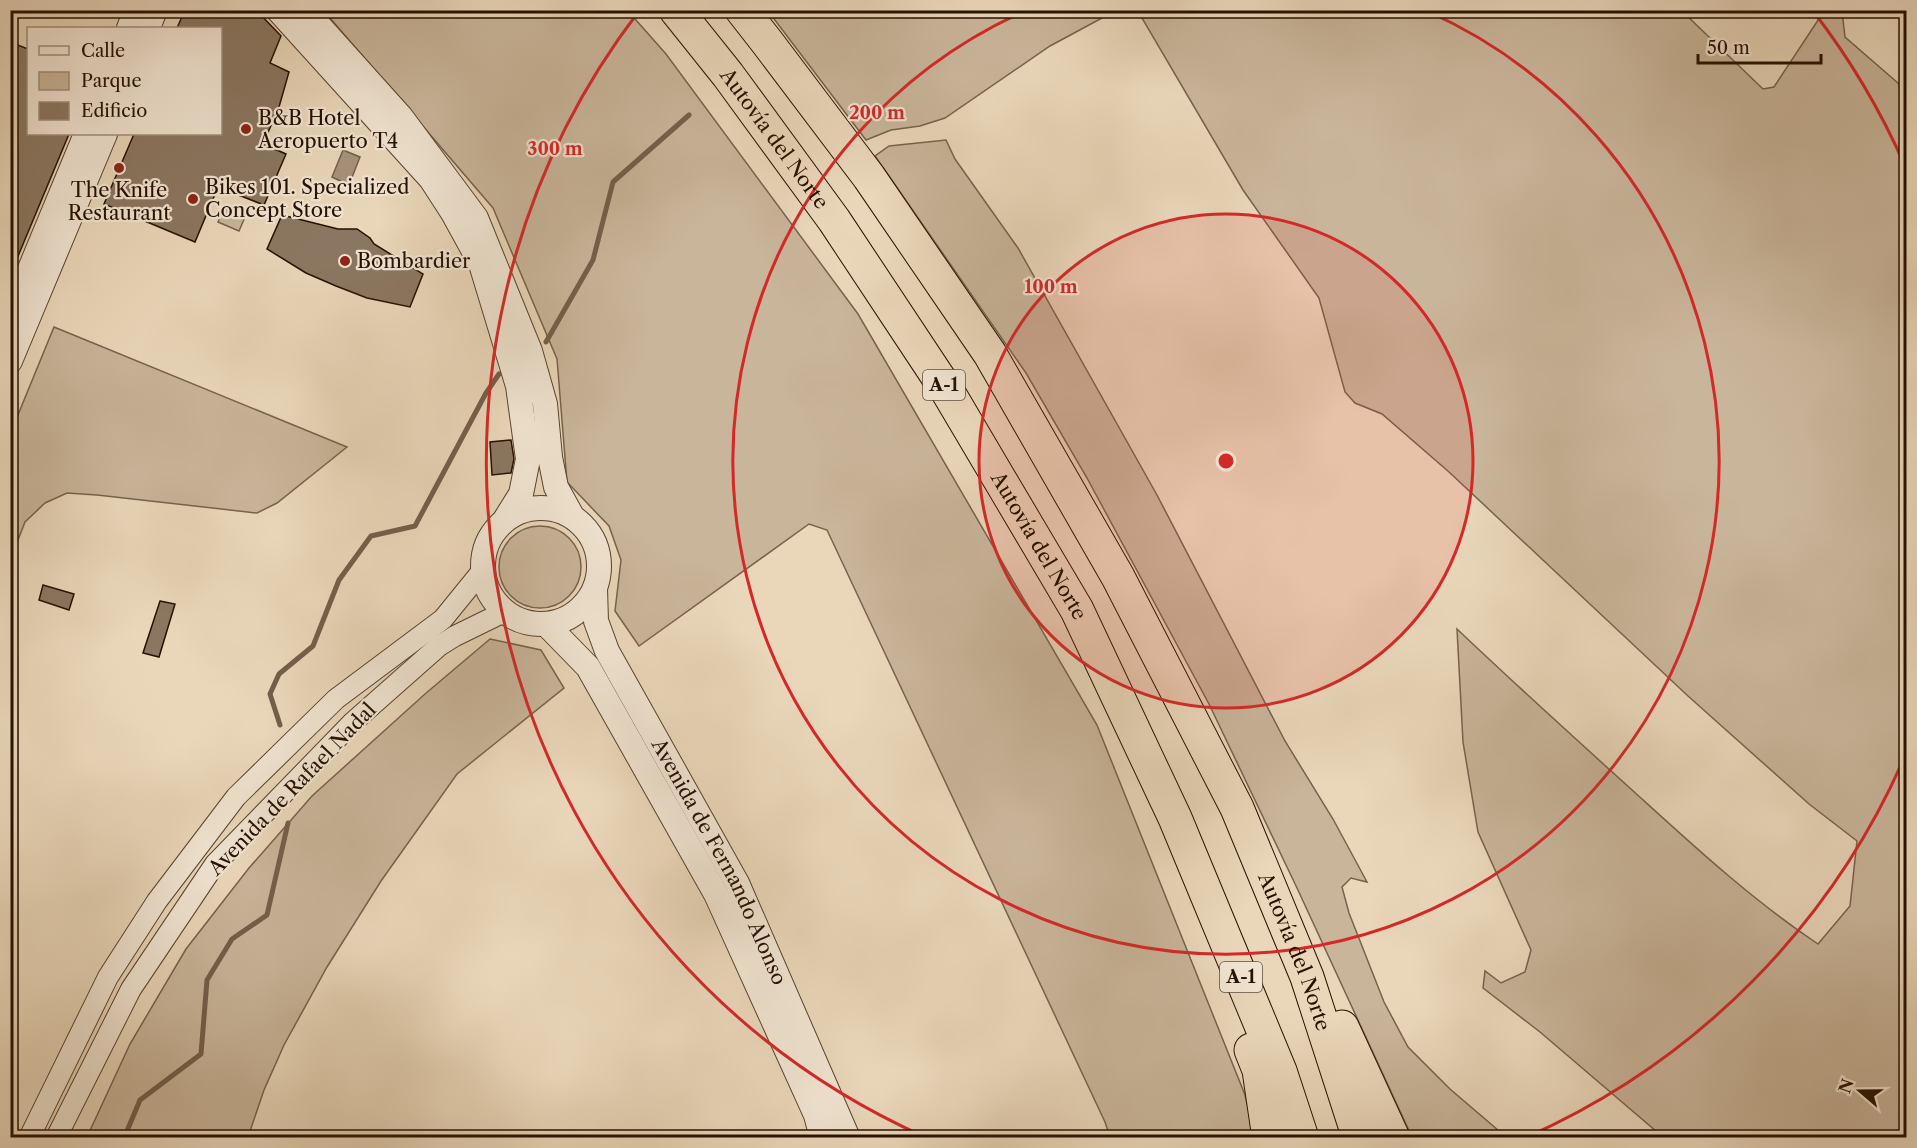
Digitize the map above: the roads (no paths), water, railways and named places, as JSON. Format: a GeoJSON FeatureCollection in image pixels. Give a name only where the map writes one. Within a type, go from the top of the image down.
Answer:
{"type":"FeatureCollection","features":[{"type":"Feature","properties":{"kind":"highway","name":"Autovía del Norte"},"geometry":{"type":"LineString","coordinates":[[676,10],[728,75],[834,220],[948,392],[1077,610],[1175,818],[1280,1071],[1302,1137]]}},
{"type":"Feature","properties":{"kind":"highway","name":"Autovía del Norte"},"geometry":{"type":"LineString","coordinates":[[742,10],[869,177],[990,354],[1118,577],[1237,808],[1306,977],[1359,1137]]}},
{"type":"Feature","properties":{"kind":"highway"},"geometry":{"type":"LineString","coordinates":[[1175,818],[1199,915],[1259,1070],[1269,1137]]}},
{"type":"Feature","properties":{"kind":"highway"},"geometry":{"type":"LineString","coordinates":[[1306,977],[1342,1027],[1393,1137]]}},
{"type":"Feature","properties":{"kind":"street"},"geometry":{"type":"LineString","coordinates":[[129,27],[136,10]]}},
{"type":"Feature","properties":{"kind":"street"},"geometry":{"type":"LineString","coordinates":[[148,27],[155,10]]}},
{"type":"Feature","properties":{"kind":"street"},"geometry":{"type":"LineString","coordinates":[[278,10],[431,179],[481,264],[518,386],[528,459],[520,494],[506,518],[492,533],[484,551],[482,571],[493,600],[504,612],[517,620],[547,625],[565,619],[581,609],[595,588],[599,572],[598,556],[593,540],[572,516],[556,487],[550,457],[545,404],[530,351],[476,218],[401,117],[305,10]]}},
{"type":"Feature","properties":{"kind":"street"},"geometry":{"type":"LineString","coordinates":[[10,317],[86,135]]}},
{"type":"Feature","properties":{"kind":"street"},"geometry":{"type":"LineString","coordinates":[[10,362],[105,135]]}},
{"type":"Feature","properties":{"kind":"street"},"geometry":{"type":"LineString","coordinates":[[506,518],[522,510],[539,507],[556,509],[572,516]]}},
{"type":"Feature","properties":{"kind":"street","name":"Avenida de Rafael Nadal"},"geometry":{"type":"LineString","coordinates":[[29,1137],[108,976],[157,900],[236,797],[336,699],[443,619],[482,571]]}},
{"type":"Feature","properties":{"kind":"street","name":"Avenida de Fernando Alonso"},"geometry":{"type":"LineString","coordinates":[[595,588],[596,621],[607,651],[737,883],[848,1137]]}},
{"type":"Feature","properties":{"kind":"street","name":"Avenida de Rafael Nadal"},"geometry":{"type":"LineString","coordinates":[[56,1137],[131,989],[215,864],[353,722],[413,669],[455,636],[504,612]]}},
{"type":"Feature","properties":{"kind":"street","name":"Avenida de Fernando Alonso"},"geometry":{"type":"LineString","coordinates":[[547,625],[588,667],[716,894],[816,1115],[822,1137]]}},
{"type":"Feature","properties":{"kind":"waterway"},"geometry":{"type":"LineString","coordinates":[[546,342],[593,260],[613,182],[689,115]]}},
{"type":"Feature","properties":{"kind":"waterway"},"geometry":{"type":"LineString","coordinates":[[280,725],[270,694],[279,674],[313,646],[339,580],[371,536],[415,526],[486,393],[499,374]]}},
{"type":"Feature","properties":{"kind":"waterway"},"geometry":{"type":"LineString","coordinates":[[124,1138],[140,1100],[201,1054],[207,980],[232,939],[267,915],[288,823]]}},
{"type":"Feature","properties":{"kind":"place","name":"B&B Hotel Aeropuerto T4"},"geometry":{"type":"Point","coordinates":[246,129]}},
{"type":"Feature","properties":{"kind":"place","name":"The Knife Restaurant"},"geometry":{"type":"Point","coordinates":[119,168]}},
{"type":"Feature","properties":{"kind":"place","name":"Bikes 101. Specialized Concept Store"},"geometry":{"type":"Point","coordinates":[193,199]}},
{"type":"Feature","properties":{"kind":"place","name":"Bombardier"},"geometry":{"type":"Point","coordinates":[345,261]}}]}
